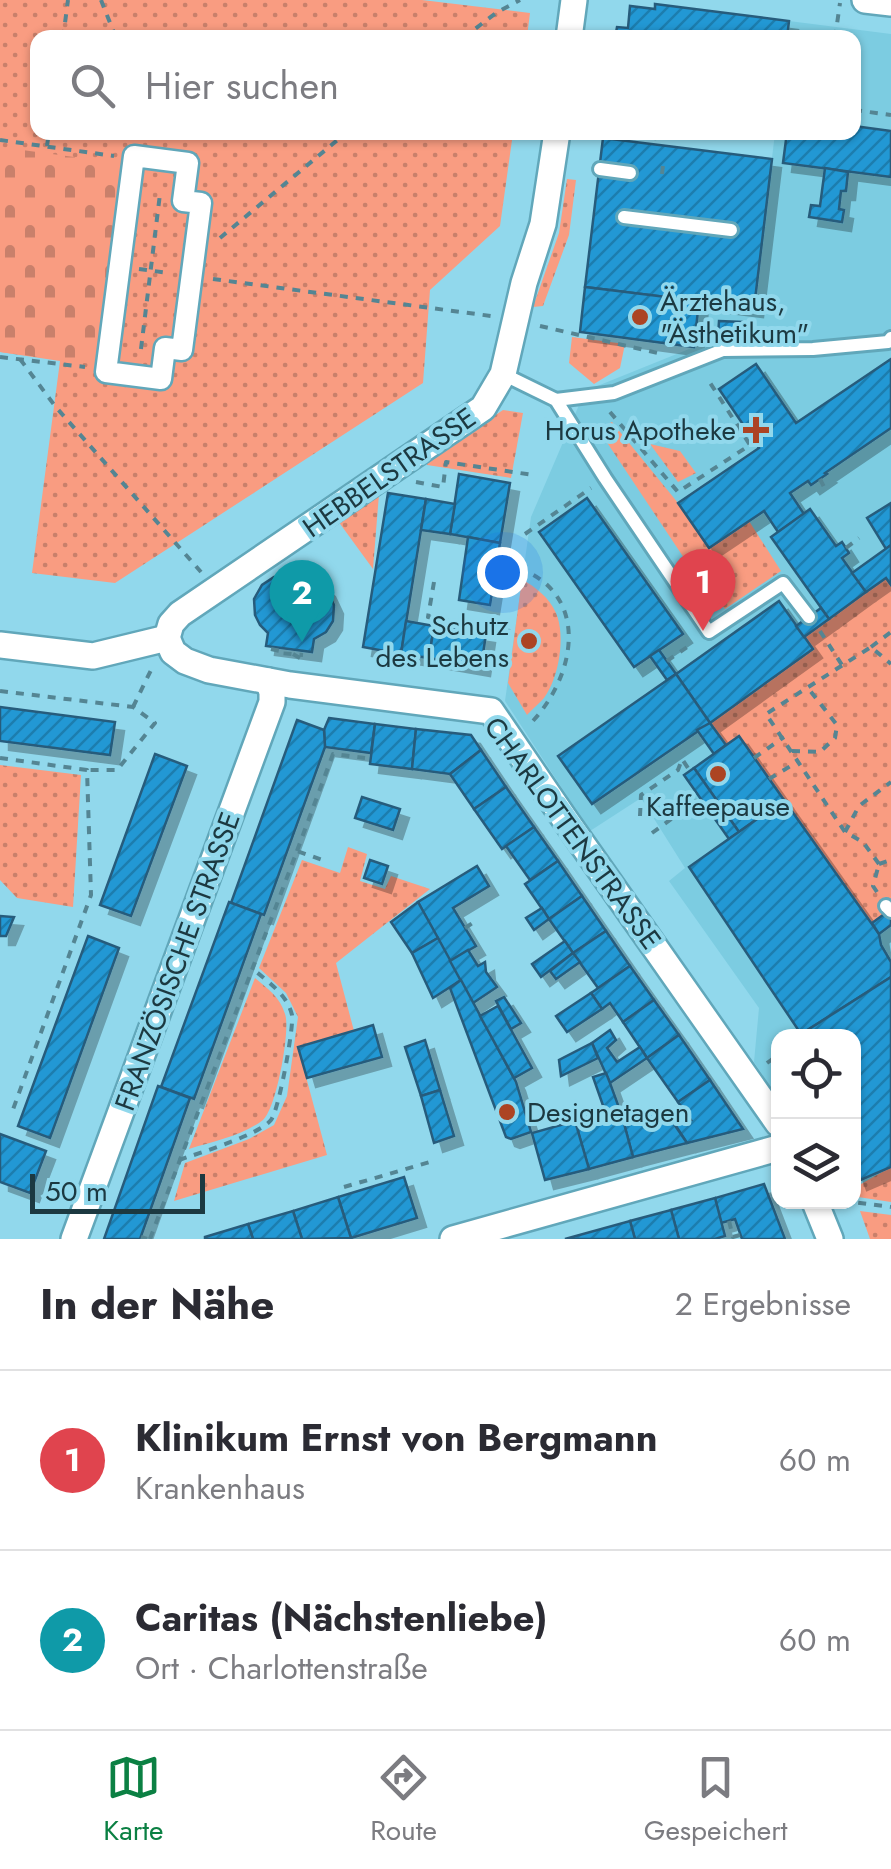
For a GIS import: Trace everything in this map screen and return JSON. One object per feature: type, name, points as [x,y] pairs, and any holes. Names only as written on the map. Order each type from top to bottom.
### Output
[{"type":"street","points":[[570,30],[574,0]]},
{"type":"street","points":[[865,0],[891,4]]},
{"type":"street","name":"HEBBELSTRASSE","points":[[167,638],[170,624],[180,614],[483,408],[504,374],[524,283],[543,224],[556,140]]},
{"type":"street","points":[[134,159],[188,163],[183,201],[201,203],[182,350],[165,348],[161,379],[107,370],[134,159]]},
{"type":"street","points":[[0,645],[94,656],[167,638]]},
{"type":"street","name":"CHARLOTTENSTRASSE","points":[[167,638],[174,652],[185,661],[210,670],[268,682],[492,710],[776,1119]]},
{"type":"street","name":"FRANZÖSISCHE STRASSE","points":[[74,1239],[272,702],[268,682]]},
{"type":"street","points":[[453,1239],[771,1150]]},
{"type":"street","points":[[818,1209],[830,1239]]},
{"type":"lane","points":[[600,170],[630,173]]},
{"type":"lane","points":[[624,217],[731,230]]},
{"type":"lane","points":[[556,400],[614,393],[724,350],[813,349],[888,342],[891,338]]},
{"type":"lane","points":[[504,374],[556,400],[709,632],[784,584],[813,622]]},
{"type":"path","points":[[64,30],[68,0]]},
{"type":"path","points":[[102,0],[113,30]]},
{"type":"path","points":[[474,30],[520,0]]},
{"type":"path","points":[[836,30],[840,0]]},
{"type":"path","points":[[861,111],[891,115]]},
{"type":"path","points":[[0,140],[134,159]]},
{"type":"path","points":[[47,146],[48,140]]},
{"type":"path","points":[[150,270],[192,269],[338,140]]},
{"type":"path","points":[[662,174],[663,165]]},
{"type":"path","points":[[140,357],[162,182]]},
{"type":"path","points":[[120,266],[192,269],[515,320],[696,362],[750,445],[678,492],[598,396]]},
{"type":"path","points":[[0,356],[107,370]]},
{"type":"path","points":[[20,359],[55,406],[192,559],[215,591]]},
{"type":"path","points":[[380,477],[443,487],[446,462],[533,474]]},
{"type":"path","points":[[525,534],[605,478]]},
{"type":"path","points":[[820,479],[824,488]]},
{"type":"path","points":[[846,548],[859,538]]},
{"type":"path","points":[[513,742],[544,711],[565,670],[570,632],[559,599],[537,575],[519,568]]},
{"type":"path","points":[[434,582],[428,617],[510,631]]},
{"type":"path","points":[[813,622],[842,666]]},
{"type":"path","points":[[667,661],[709,632]]},
{"type":"path","points":[[879,864],[863,842],[846,832],[766,714],[891,632]]},
{"type":"path","points":[[133,707],[167,638]]},
{"type":"path","points":[[871,648],[891,664]]},
{"type":"path","points":[[270,651],[291,656]]},
{"type":"path","points":[[792,751],[820,752],[834,738],[837,725],[808,688]]},
{"type":"path","points":[[0,691],[133,707],[155,723],[118,770],[88,770],[0,758]]},
{"type":"path","points":[[754,758],[784,737]]},
{"type":"path","points":[[146,1238],[180,1160],[333,754],[365,758]]},
{"type":"path","points":[[640,816],[641,795],[678,770],[682,759],[690,771]]},
{"type":"path","points":[[769,779],[799,761]]},
{"type":"path","points":[[11,1115],[91,894],[88,770]]},
{"type":"path","points":[[846,832],[859,806],[891,782]]},
{"type":"path","points":[[652,832],[700,798]]},
{"type":"path","points":[[297,851],[328,862]]},
{"type":"path","points":[[879,864],[891,860]]},
{"type":"path","points":[[879,864],[873,886],[888,908]]},
{"type":"path","points":[[465,928],[478,920]]},
{"type":"path","points":[[180,1160],[245,1136],[270,1122],[282,1095],[292,1018],[282,994],[253,968]]},
{"type":"path","points":[[181,1125],[191,1129]]},
{"type":"path","points":[[344,1187],[430,1162]]},
{"type":"path","points":[[384,1176],[386,1182]]},
{"type":"path","points":[[161,1180],[171,1183]]},
{"type":"path","points":[[861,1203],[891,1207]]},
{"type":"path","points":[[728,1220],[733,1237],[740,1235]]},
{"type":"shaded area","points":[[789,21],[860,30],[788,30]]},
{"type":"shaded area","points":[[861,30],[891,34],[891,1167],[861,1185],[861,1029],[771,1029],[771,1088],[754,1062],[759,1008],[669,881],[685,868],[641,798],[590,831],[505,701],[531,517],[585,391],[694,347],[699,301],[754,308],[774,140],[861,140]]},
{"type":"green space","points":[[0,0],[422,0],[530,13],[528,30],[30,30],[30,140],[512,140],[500,226],[430,290],[423,383],[115,583],[32,573],[60,361],[0,352]]},
{"type":"green space","points":[[0,147],[133,165],[107,366],[0,352]]},
{"type":"green space","points":[[567,179],[576,180],[569,235],[543,306],[533,307],[559,233]]},
{"type":"green space","points":[[572,337],[625,344],[620,368],[594,384],[569,363]]},
{"type":"green space","points":[[503,410],[523,413],[511,478],[427,465],[428,460]]},
{"type":"green space","points":[[612,422],[678,503],[708,547],[749,521],[781,571],[725,609],[696,576],[598,429]]},
{"type":"green space","points":[[650,444],[680,451],[696,473],[678,482]]},
{"type":"green space","points":[[379,494],[373,569],[338,521]]},
{"type":"green space","points":[[886,578],[891,585],[891,909],[872,923],[740,737],[726,745],[710,723],[804,637]]},
{"type":"green space","points":[[522,579],[550,602],[560,633],[554,680],[544,698],[527,715],[508,683]]},
{"type":"green space","points":[[0,765],[81,775],[73,907],[17,898],[0,880]]},
{"type":"green space","points":[[348,847],[367,854],[360,881],[385,889],[391,876],[430,889],[336,963],[354,1031],[298,1047],[327,1155],[174,1201],[185,1163],[249,1139],[274,1125],[287,1096],[298,1017],[286,993],[259,968],[302,860],[340,873]]},
{"type":"green space","points":[[255,978],[277,998],[286,1022],[273,1101],[255,1126],[189,1149]]},
{"type":"green space","points":[[891,1167],[891,1202],[861,1197],[861,1184]]},
{"type":"green space","points":[[860,1211],[891,1215],[891,1239],[870,1239]]},
{"type":"building","points":[[655,4],[789,21],[788,30],[616,30],[628,28],[630,6],[655,9]]},
{"type":"building","points":[[861,127],[891,131],[891,177],[783,163],[786,140],[861,140]]},
{"type":"building","points":[[603,140],[772,159],[754,308],[585,287]]},
{"type":"building","points":[[825,168],[848,172],[846,191],[841,191],[842,222],[809,217],[811,205],[820,206]]},
{"type":"building","name":"Ärztehaus, \"Ästhetikum\"","points":[[585,287],[699,301],[694,347],[580,332]]},
{"type":"building","points":[[719,321],[742,322],[741,338],[718,337]]},
{"type":"building","points":[[891,359],[891,428],[811,485],[808,481],[790,493],[804,514],[778,532],[764,511],[709,548],[678,503],[759,448],[719,389],[756,364],[796,423]]},
{"type":"building","points":[[459,474],[510,483],[500,543],[450,534]]},
{"type":"building","points":[[388,493],[426,499],[401,654],[363,647]]},
{"type":"building","points":[[587,498],[683,634],[634,667],[539,532]]},
{"type":"building","points":[[426,499],[455,504],[450,534],[421,530]]},
{"type":"building","points":[[891,503],[891,545],[886,549],[867,518]]},
{"type":"building","points":[[810,509],[836,546],[842,542],[849,553],[842,558],[866,592],[829,619],[771,537]]},
{"type":"building","points":[[468,537],[500,543],[490,605],[459,600]]},
{"type":"building","points":[[891,545],[891,585],[886,578],[866,592],[852,573]]},
{"type":"building","points":[[297,566],[302,566],[306,576],[326,588],[334,605],[333,621],[326,632],[314,639],[312,652],[266,646],[268,633],[255,615],[254,599],[262,585],[274,577],[296,574]]},
{"type":"building","points":[[779,601],[813,649],[710,723],[676,674]]},
{"type":"building","points":[[821,608],[829,619],[804,637],[796,626]]},
{"type":"building","points":[[406,621],[434,626],[429,658],[401,654]]},
{"type":"building","points":[[434,626],[486,634],[481,667],[429,658]]},
{"type":"building","points":[[659,650],[676,674],[667,680],[650,656]]},
{"type":"building","points":[[676,674],[710,723],[592,804],[558,756]]},
{"type":"building","points":[[0,707],[115,722],[110,755],[0,741]]},
{"type":"building","points":[[329,718],[375,724],[371,753],[325,747],[324,730]]},
{"type":"building","points":[[297,720],[324,730],[325,747],[264,915],[231,903]]},
{"type":"building","points":[[710,723],[726,745],[714,754],[697,730]]},
{"type":"building","points":[[375,724],[416,729],[412,769],[370,764]]},
{"type":"building","points":[[416,729],[471,735],[481,750],[450,774],[412,769]]},
{"type":"building","points":[[739,736],[784,800],[739,832],[694,768]]},
{"type":"building","points":[[481,750],[506,787],[474,809],[450,774]]},
{"type":"building","points":[[155,754],[187,766],[131,916],[100,905]]},
{"type":"building","points":[[694,768],[739,832],[729,839],[684,775]]},
{"type":"building","points":[[506,787],[534,827],[502,849],[474,809]]},
{"type":"building","points":[[362,797],[400,809],[393,830],[355,818]]},
{"type":"building","points":[[784,800],[879,934],[891,962],[891,977],[809,1029],[798,1029],[689,867]]},
{"type":"building","points":[[534,827],[558,861],[530,880],[506,846]]},
{"type":"building","points":[[370,860],[388,866],[382,884],[364,878]]},
{"type":"building","points":[[558,861],[582,896],[549,919],[525,884]]},
{"type":"building","points":[[477,866],[489,886],[453,908],[476,946],[450,961],[418,902]]},
{"type":"building","points":[[582,896],[606,931],[573,953],[549,919]]},
{"type":"building","points":[[229,902],[261,914],[194,1099],[161,1087]]},
{"type":"building","points":[[418,902],[438,938],[412,953],[391,922]]},
{"type":"building","points":[[542,908],[549,919],[534,930],[526,918]]},
{"type":"building","points":[[891,909],[891,925],[879,934],[872,923]]},
{"type":"building","points":[[0,916],[14,917],[6,936],[0,936]]},
{"type":"building","points":[[606,931],[630,966],[598,988],[573,953]]},
{"type":"building","points":[[88,936],[119,948],[50,1138],[18,1126]]},
{"type":"building","points":[[438,938],[461,980],[433,998],[412,953]]},
{"type":"building","points":[[565,941],[573,953],[541,977],[532,964]]},
{"type":"building","points":[[468,950],[478,966],[485,962],[486,972],[497,987],[473,1003],[450,961]]},
{"type":"building","points":[[573,953],[580,962],[556,979],[550,971]]},
{"type":"building","points":[[630,966],[654,1000],[623,1022],[610,1003],[602,1009],[591,993]]},
{"type":"building","points":[[891,977],[891,1167],[861,1180],[861,1029],[809,1029]]},
{"type":"building","points":[[461,980],[516,1082],[531,1132],[506,1137],[450,988]]},
{"type":"building","points":[[591,993],[602,1009],[567,1032],[556,1016]]},
{"type":"building","points":[[504,997],[521,1023],[511,1029],[496,1001]]},
{"type":"building","points":[[654,1000],[679,1035],[647,1058],[623,1022]]},
{"type":"building","points":[[498,1006],[532,1068],[514,1078],[480,1016]]},
{"type":"building","points":[[373,1025],[382,1057],[307,1078],[298,1047]]},
{"type":"building","points":[[610,1030],[616,1040],[607,1048],[617,1062],[640,1047],[647,1058],[610,1083],[592,1043]]},
{"type":"building","points":[[679,1035],[710,1080],[678,1102],[647,1058]]},
{"type":"building","points":[[425,1040],[440,1090],[421,1096],[405,1047]]},
{"type":"building","points":[[592,1043],[598,1058],[561,1076],[559,1060]]},
{"type":"building","points":[[606,1073],[622,1116],[615,1118],[606,1114],[593,1077]]},
{"type":"building","points":[[710,1080],[743,1129],[687,1143],[674,1123],[691,1120],[678,1102]]},
{"type":"building","points":[[158,1086],[190,1098],[140,1239],[104,1239]]},
{"type":"building","points":[[440,1090],[454,1136],[434,1143],[421,1096]]},
{"type":"building","points":[[663,1108],[687,1143],[633,1157],[623,1120]]},
{"type":"building","points":[[622,1116],[633,1157],[589,1169],[575,1121],[586,1117],[589,1125]]},
{"type":"building","points":[[575,1121],[589,1169],[545,1180],[532,1133]]},
{"type":"building","points":[[0,1134],[46,1151],[30,1193],[0,1182]]},
{"type":"building","points":[[404,1177],[417,1218],[351,1238],[338,1197]]},
{"type":"building","points":[[764,1184],[785,1239],[742,1239],[735,1219],[721,1223],[715,1198]]},
{"type":"building","points":[[338,1197],[351,1238],[302,1239],[293,1211]]},
{"type":"building","points":[[715,1198],[725,1236],[679,1239],[671,1210]]},
{"type":"building","points":[[671,1210],[679,1239],[635,1239],[630,1221]]},
{"type":"building","points":[[293,1211],[302,1239],[253,1239],[248,1224]]},
{"type":"building","points":[[630,1221],[635,1239],[565,1239]]},
{"type":"building","points":[[248,1224],[253,1239],[205,1239],[205,1237]]},
{"type":"place","name":"Ärztehaus, \"Ästhetikum\"","points":[[640,317]]},
{"type":"place","name":"Horus Apotheke","points":[[756,430]]},
{"type":"place","name":"Klinikum Ernst von Bergmann","points":[[703,631]]},
{"type":"place","name":"Schutz des Lebens","points":[[529,641]]},
{"type":"place","name":"Caritas (Nächstenliebe)","points":[[302,642]]},
{"type":"place","name":"Kaffeepause","points":[[718,774]]},
{"type":"place","name":"Designetagen","points":[[507,1112]]}]
